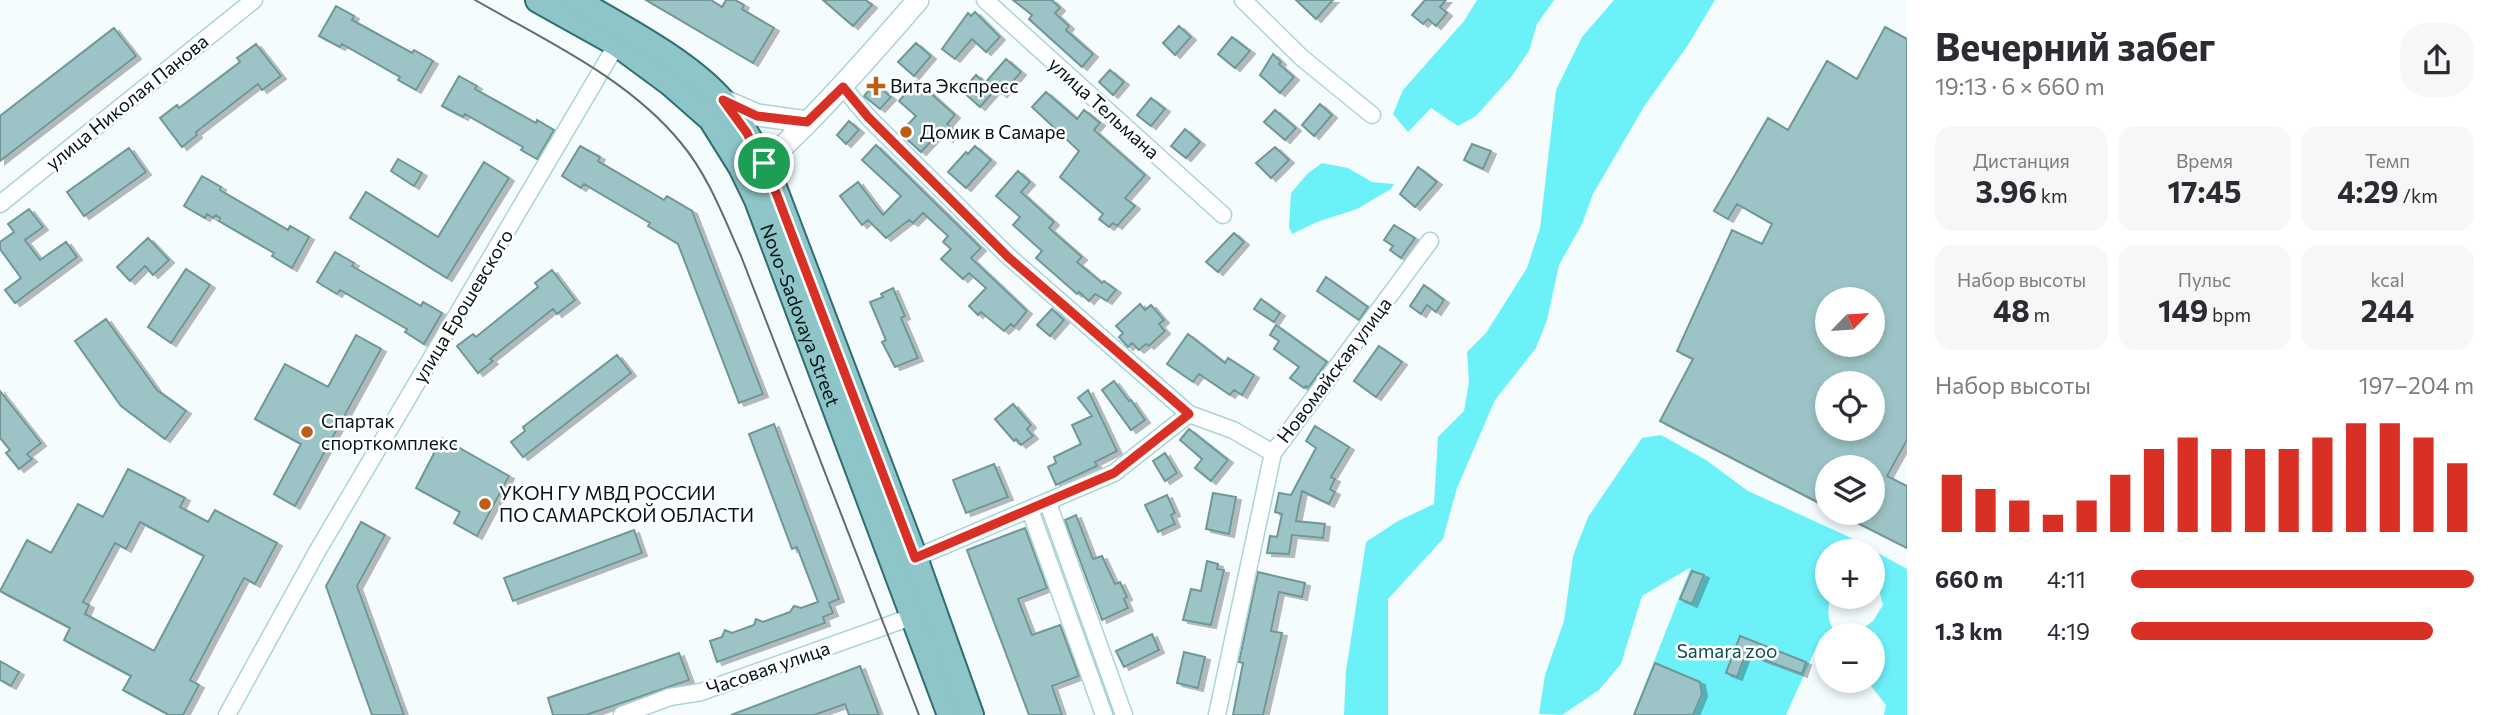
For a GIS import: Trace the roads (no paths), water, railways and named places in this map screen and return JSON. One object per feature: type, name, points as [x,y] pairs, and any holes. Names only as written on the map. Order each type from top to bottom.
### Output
[{"type":"main road","name":"Novo-Sadovaya Street","points":[[538,0],[617,44],[670,83],[711,119],[754,169],[915,558],[971,715]]},
{"type":"main road","name":"Novo-Sadovaya Street","points":[[575,0],[684,66],[723,100],[747,133],[757,200],[950,715]]},
{"type":"street","name":"улица Николая Панова","points":[[0,204],[254,0]]},
{"type":"street","points":[[754,169],[789,142],[843,87],[918,0]]},
{"type":"street","name":"улица Тельмана","points":[[985,0],[1223,215]]},
{"type":"street","points":[[1243,0],[1302,58],[1372,116]]},
{"type":"street","name":"улица Ерошевского","points":[[227,715],[318,550],[617,44]]},
{"type":"street","points":[[843,87],[868,117],[1008,257],[1189,414],[1233,430],[1273,453]]},
{"type":"street","points":[[723,100],[757,116],[807,122]]},
{"type":"street","name":"Новомайская улица","points":[[1217,715],[1273,453],[1430,241]]},
{"type":"street","points":[[915,558],[1114,473],[1189,414]]},
{"type":"street","points":[[1048,503],[1124,715]]},
{"type":"street","points":[[1030,510],[1104,715]]},
{"type":"street","name":"Часовая улица","points":[[622,715],[670,697],[714,687],[914,616]]},
{"type":"tram line","points":[[475,0],[585,62],[611,80],[660,120],[691,155],[715,197],[741,256],[919,715]]},
{"type":"place","name":"Вита Экспресс","points":[[876,86]]},
{"type":"place","name":"Домик в Самаре","points":[[906,132]]},
{"type":"place","name":"Спартак спорткомплекс","points":[[307,432]]},
{"type":"place","name":"УКОН ГУ МВД РОССИИ ПО САМАРСКОЙ ОБЛАСТИ","points":[[485,504]]},
{"type":"park label","name":"Samara zoo","points":[[1727,651]]}]
